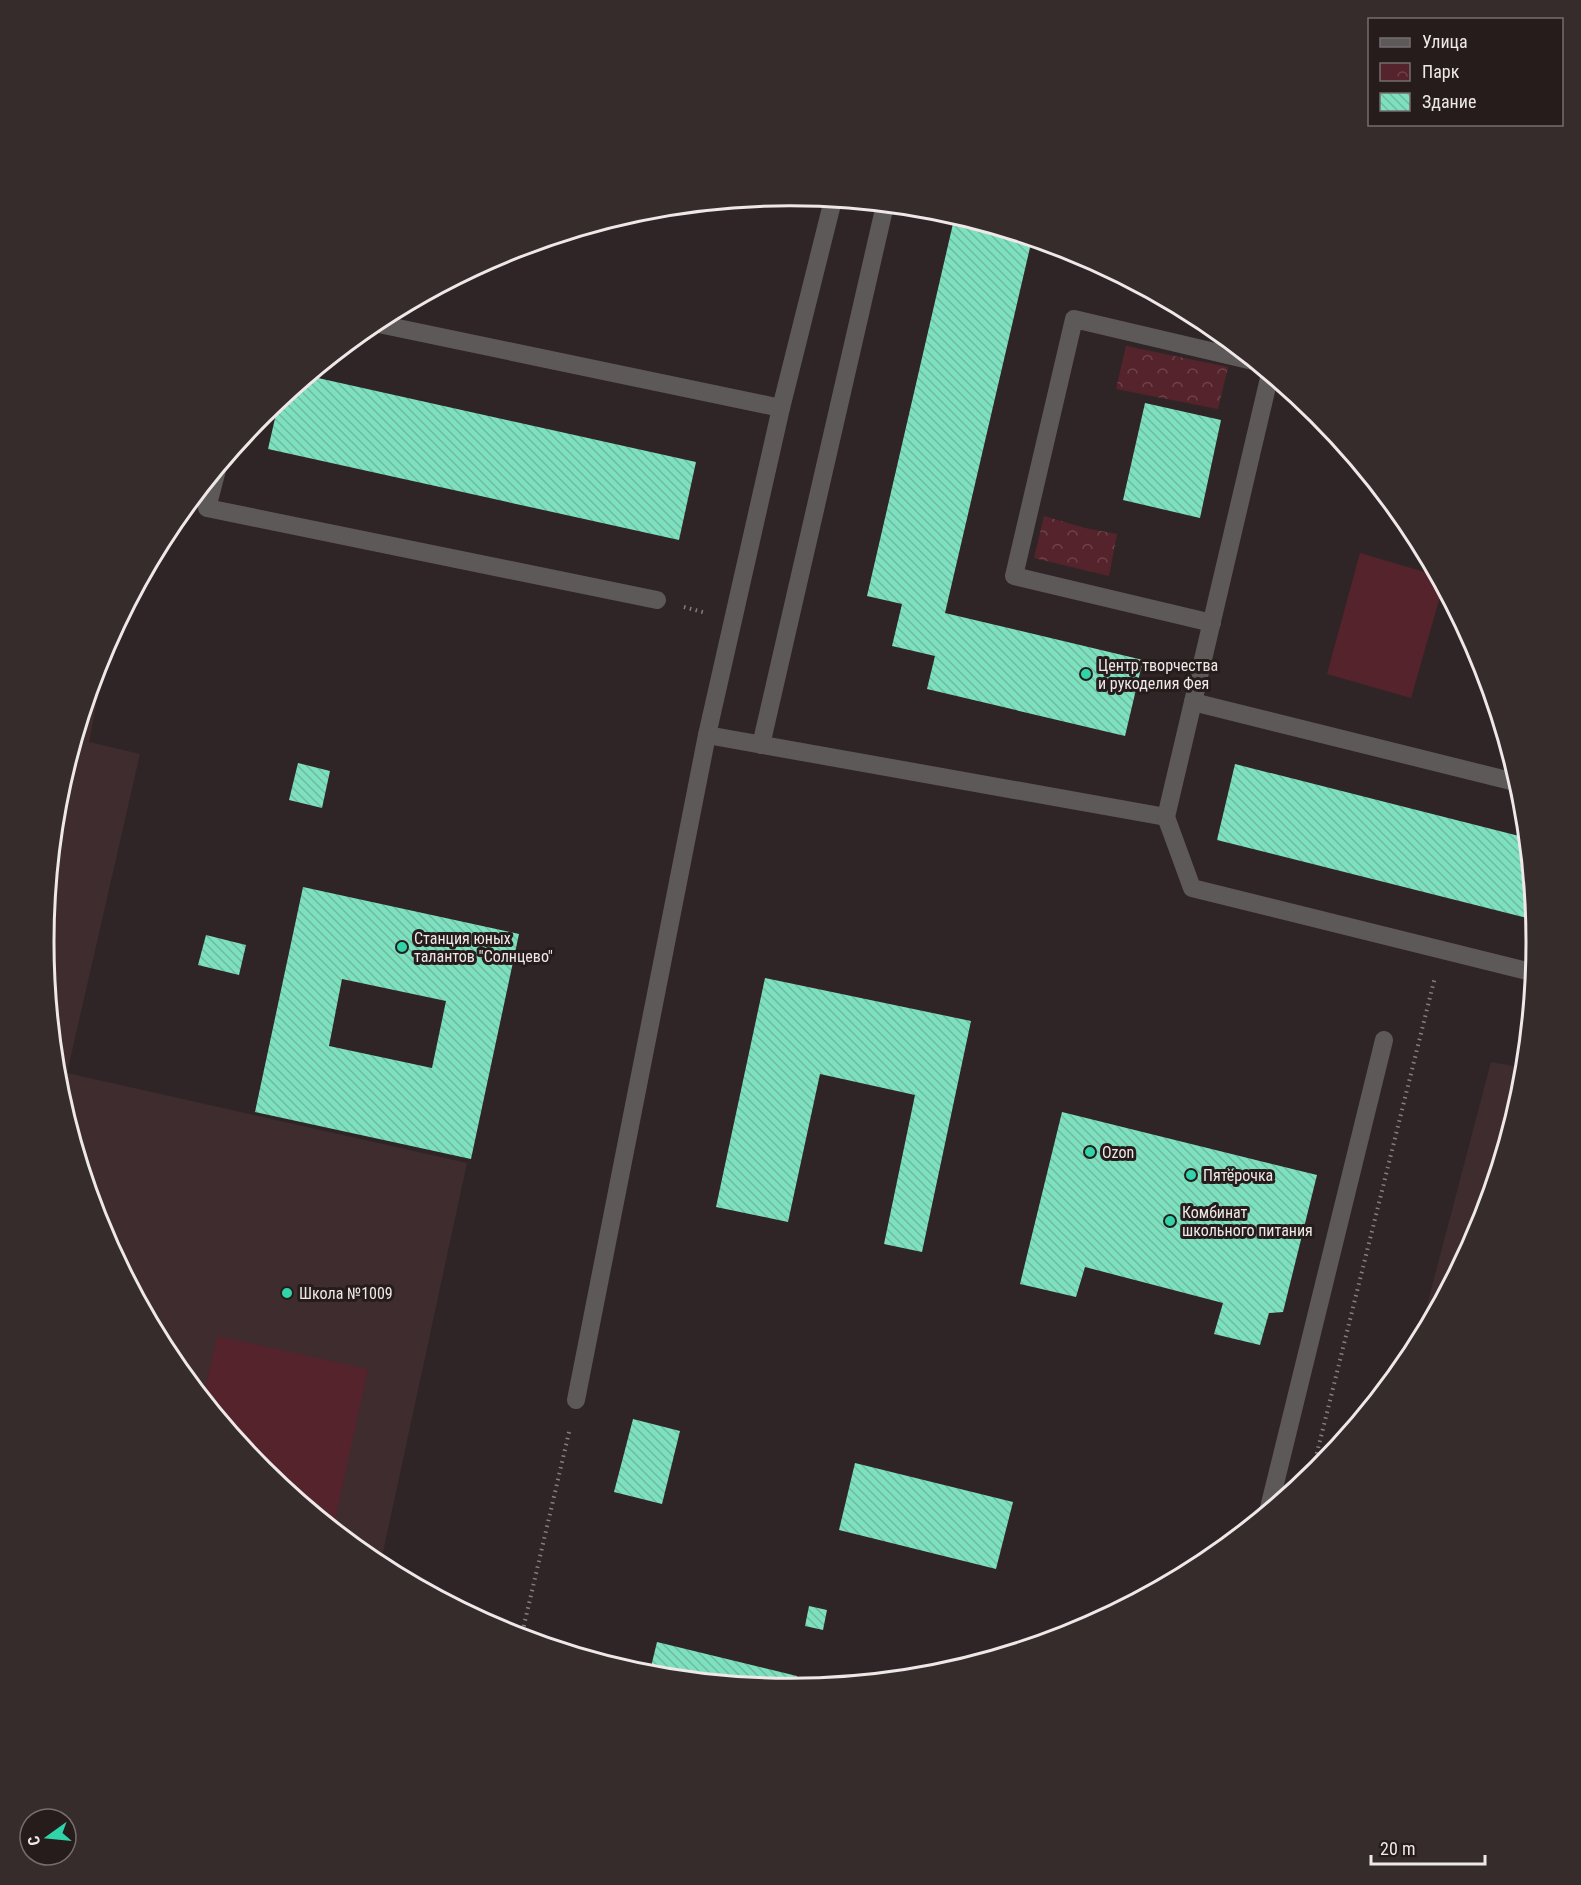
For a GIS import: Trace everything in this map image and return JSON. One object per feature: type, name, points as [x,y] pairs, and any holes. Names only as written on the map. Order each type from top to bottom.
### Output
[{"type":"lane","points":[[576,1400],[707,735],[781,408],[831,208]]},
{"type":"lane","points":[[761,745],[883,212]]},
{"type":"lane","points":[[1212,623],[1014,576],[1074,319],[1238,358]]},
{"type":"lane","points":[[389,325],[781,408]]},
{"type":"lane","points":[[1268,382],[1166,817],[1192,888],[1526,970]]},
{"type":"lane","points":[[213,486],[207,508],[657,600]]},
{"type":"lane","points":[[1193,702],[1509,780]]},
{"type":"lane","points":[[707,735],[1166,817]]},
{"type":"lane","points":[[1271,1500],[1384,1040]]},
{"type":"path","points":[[657,600],[733,620]]},
{"type":"path","points":[[1316,1458],[1442,950]]},
{"type":"path","points":[[523,1628],[576,1400]]},
{"type":"shaded area","name":"Школа №1009","points":[[99,690],[89,742],[140,754],[67,1073],[467,1163],[382,1556],[342,1527],[305,1496],[237,1428],[206,1391],[178,1352],[130,1268],[93,1179],[79,1133],[60,1039],[54,943],[60,846],[68,799],[79,752]]},
{"type":"shaded area","points":[[1491,1062],[1516,1066],[1502,1133],[1488,1179],[1451,1268],[1424,1318]]},
{"type":"green space","points":[[1126,346],[1228,367],[1218,409],[1116,389]]},
{"type":"green space","points":[[1044,516],[1085,528],[1117,534],[1109,576],[1034,558]]},
{"type":"green space","points":[[1360,553],[1427,573],[1440,596],[1411,698],[1327,674]]},
{"type":"green space","points":[[217,1336],[368,1369],[335,1521],[270,1463],[205,1390]]},
{"type":"building","points":[[953,224],[1030,246],[945,613],[1143,660],[1125,736],[927,689],[935,656],[892,646],[902,604],[867,596]]},
{"type":"building","points":[[318,378],[696,462],[679,540],[268,449],[275,417]]},
{"type":"building","points":[[1145,403],[1221,420],[1200,518],[1123,500]]},
{"type":"building","points":[[298,763],[330,771],[322,808],[289,800]]},
{"type":"building","points":[[1235,764],[1519,836],[1526,918],[1217,840]]},
{"type":"building","points":[[303,887],[519,934],[471,1159],[255,1112]],"holes":[[[342,979],[446,1001],[432,1068],[329,1046]]]},
{"type":"building","points":[[206,935],[246,945],[239,975],[198,965]]},
{"type":"building","points":[[765,978],[971,1021],[922,1252],[884,1244],[915,1095],[820,1074],[788,1222],[716,1207]]},
{"type":"building","name":"Комбинат школьного питания","points":[[1062,1112],[1317,1175],[1283,1312],[1269,1313],[1260,1345],[1214,1334],[1223,1303],[1085,1267],[1076,1297],[1020,1284]]},
{"type":"building","points":[[633,1419],[680,1431],[662,1504],[614,1492]]},
{"type":"building","points":[[855,1463],[1013,1502],[996,1569],[839,1530]]},
{"type":"building","points":[[809,1606],[827,1610],[823,1630],[805,1626]]},
{"type":"building","points":[[657,1642],[797,1676],[796,1679],[790,1679],[742,1677],[694,1673],[651,1666]]},
{"type":"place","name":"Центр творчества и рукоделия Фея","points":[[1086,674]]},
{"type":"place","name":"Станция юных талантов \"Солнцево\"","points":[[402,947]]},
{"type":"place","name":"Ozon","points":[[1090,1152]]},
{"type":"place","name":"Пятёрочка","points":[[1191,1175]]},
{"type":"place","name":"Комбинат школьного питания","points":[[1170,1221]]},
{"type":"place","name":"Школа №1009","points":[[287,1293]]}]
